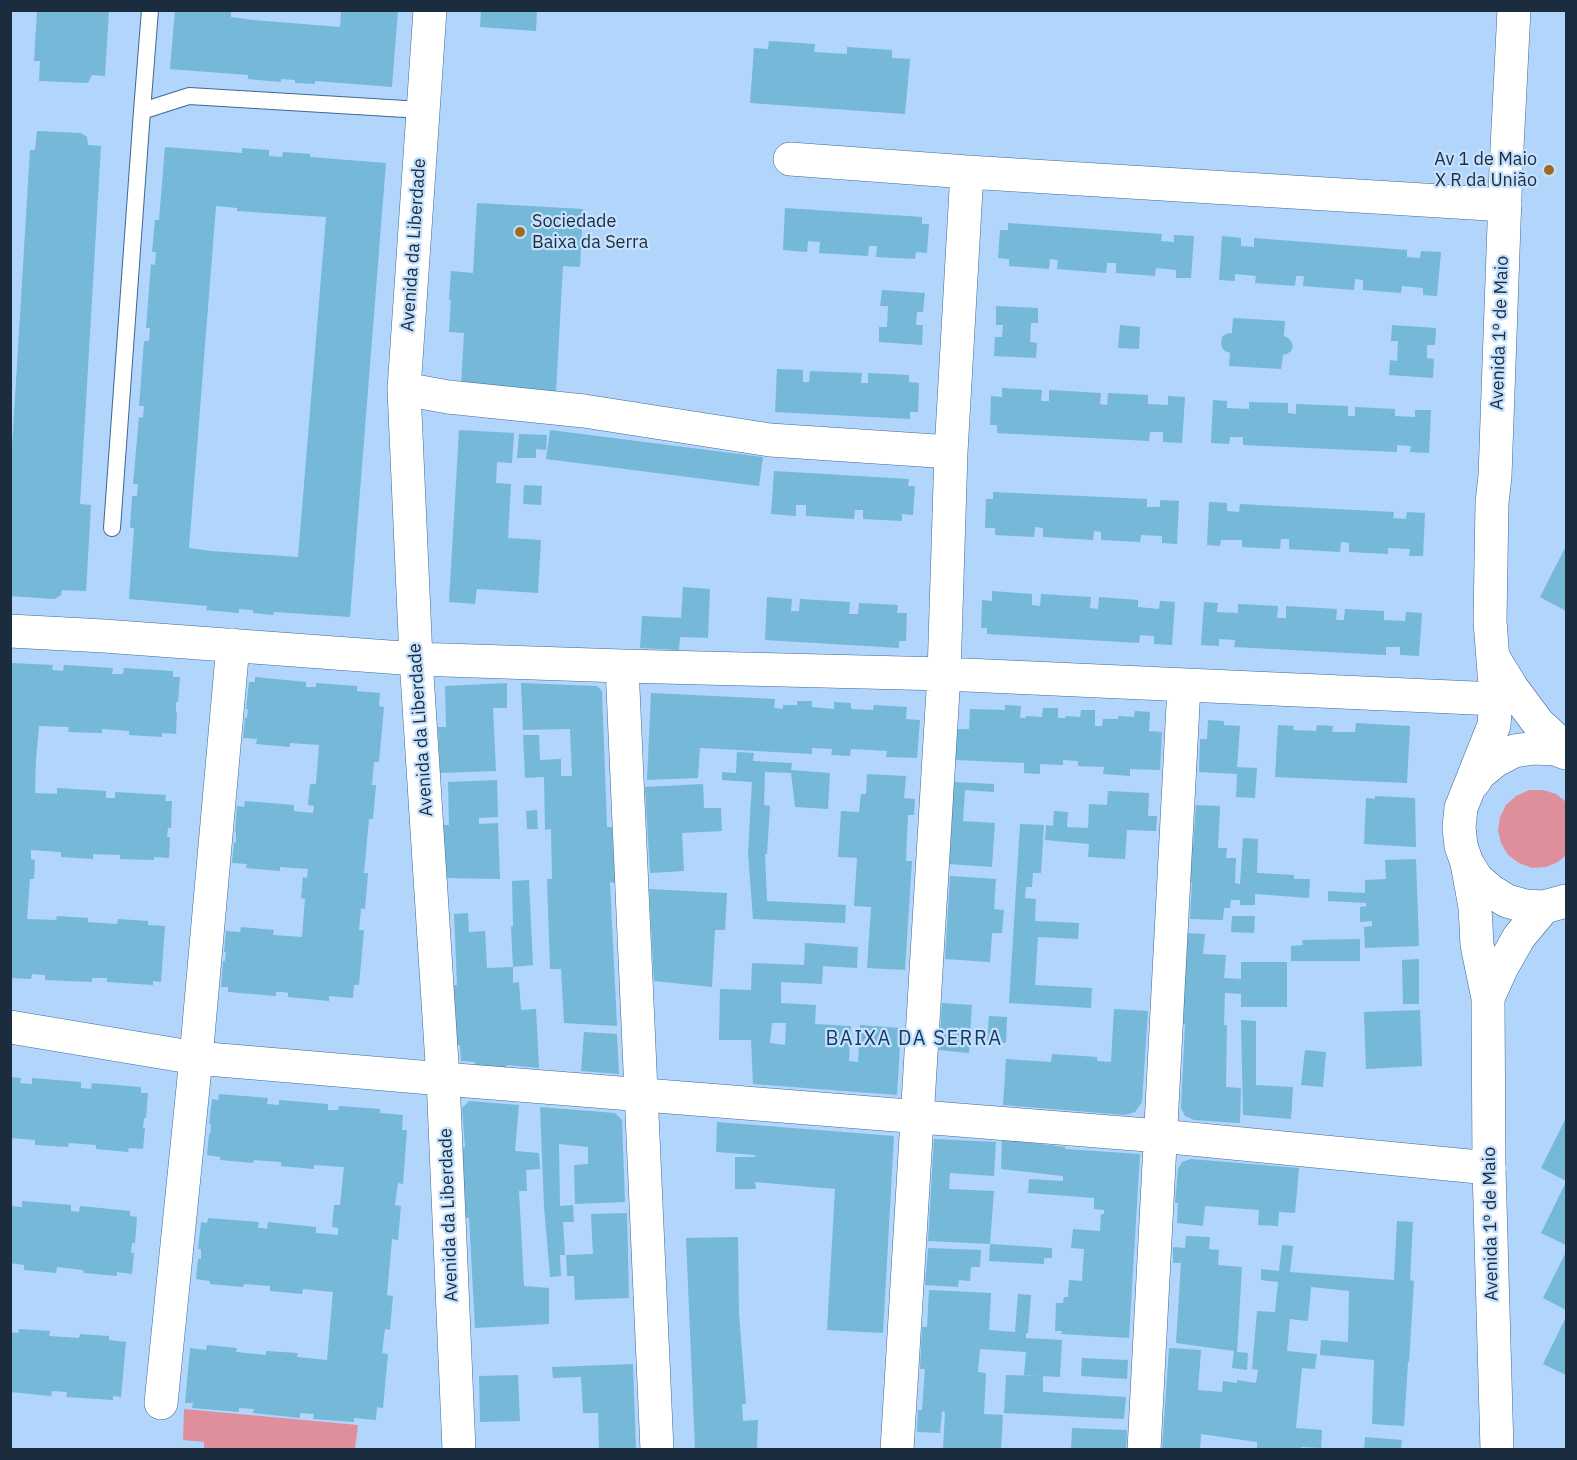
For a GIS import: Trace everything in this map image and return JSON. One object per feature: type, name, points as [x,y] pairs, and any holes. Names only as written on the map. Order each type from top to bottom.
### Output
[{"type":"street","name":"Avenida da Liberdade","points":[[430,10],[404,389],[416,659],[443,1079],[459,1449]]},
{"type":"street","name":"Avenida 1º de Maio","points":[[1497,1449],[1489,1168],[1488,998],[1477,945],[1475,907],[1459,827],[1461,808],[1494,725],[1496,699],[1490,621],[1492,503],[1514,10]]},
{"type":"street","points":[[790,159],[1505,205]]},
{"type":"street","points":[[897,1449],[944,674],[951,452],[967,172]]},
{"type":"street","points":[[404,389],[448,397],[584,411],[770,440],[951,452]]},
{"type":"street","points":[[10,631],[416,659],[944,674],[1496,699]]},
{"type":"street","points":[[161,1403],[196,1058],[232,645]]},
{"type":"street","name":"Avenida 1º de Maio","points":[[1492,656],[1538,723],[1566,751]]},
{"type":"street","points":[[622,666],[657,1449]]},
{"type":"street","points":[[1144,1449],[1184,686]]},
{"type":"street","name":"Avenida 1º de Maio","points":[[1468,791],[1479,774],[1495,760],[1514,752],[1534,748],[1566,751]]},
{"type":"street","name":"Avenida 1º de Maio","points":[[1467,863],[1477,879],[1491,891],[1507,900],[1525,906],[1560,904]]},
{"type":"street","name":"Avenida 1º de Maio","points":[[1488,998],[1519,937],[1560,904]]},
{"type":"street","points":[[10,1027],[196,1058],[1160,1136],[1489,1168]]},
{"type":"lane","points":[[112,528],[150,10]]},
{"type":"lane","points":[[142,111],[189,96],[422,110]]},
{"type":"shaded area","points":[[1529,790],[1543,790],[1556,794],[1566,802],[1566,855],[1558,862],[1546,867],[1532,868],[1508,855],[1501,843],[1498,830],[1500,817],[1506,805],[1516,796]]},
{"type":"shaded area","points":[[184,1409],[358,1425],[355,1449],[204,1449],[204,1442],[183,1440]]},
{"type":"building","points":[[37,10],[109,10],[105,76],[92,75],[88,83],[39,81],[40,61],[34,61]]},
{"type":"building","points":[[175,10],[231,10],[231,17],[340,27],[341,10],[398,10],[392,87],[315,81],[315,84],[295,83],[295,80],[281,79],[281,82],[248,79],[248,75],[170,69]]},
{"type":"building","points":[[481,10],[537,10],[536,31],[480,27]]},
{"type":"building","points":[[769,41],[815,44],[814,52],[847,54],[847,47],[892,50],[892,58],[910,59],[905,114],[750,103],[754,48],[768,49]]},
{"type":"building","points":[[37,131],[81,133],[87,137],[88,145],[101,146],[80,504],[91,505],[86,591],[62,590],[61,595],[55,599],[10,596],[10,480],[30,150],[35,150]]},
{"type":"building","points":[[165,147],[242,153],[242,148],[269,150],[269,156],[282,157],[283,152],[310,154],[310,157],[386,163],[350,617],[274,612],[273,615],[239,609],[239,613],[206,610],[207,606],[129,599],[134,528],[130,528],[132,496],[137,496],[138,484],[133,484],[139,417],[143,418],[144,406],[139,406],[144,341],[149,341],[150,328],[146,328],[151,264],[155,265],[156,252],[152,252],[155,220],[159,220]],"holes":[[[216,206],[237,208],[237,211],[326,217],[298,557],[189,548]]]},
{"type":"building","points":[[477,203],[583,209],[580,267],[563,266],[556,392],[461,386],[464,333],[449,332],[451,271],[473,273]]},
{"type":"building","points":[[785,208],[922,217],[922,224],[929,224],[927,253],[916,252],[915,259],[876,257],[877,246],[869,246],[868,256],[819,253],[820,242],[808,241],[807,252],[783,250]]},
{"type":"building","points":[[1008,223],[1162,234],[1161,241],[1174,242],[1174,235],[1194,236],[1191,278],[1176,278],[1176,270],[1156,268],[1155,276],[1116,273],[1116,263],[1107,263],[1106,273],[1057,269],[1058,260],[1050,259],[1049,269],[1009,266],[1009,259],[998,258],[1000,230],[1008,230]]},
{"type":"building","points":[[1222,236],[1241,238],[1241,246],[1254,247],[1254,238],[1407,250],[1407,257],[1420,258],[1421,251],[1441,252],[1437,296],[1423,295],[1423,288],[1402,286],[1401,293],[1363,290],[1363,280],[1355,279],[1354,290],[1303,286],[1304,276],[1296,276],[1295,286],[1255,283],[1256,276],[1235,274],[1235,281],[1219,280]]},
{"type":"building","points":[[882,290],[925,293],[923,312],[917,312],[916,325],[923,325],[922,345],[879,342],[879,327],[887,327],[888,306],[880,306]]},
{"type":"building","points":[[996,306],[1038,308],[1038,323],[1031,323],[1030,342],[1037,343],[1036,358],[994,356],[995,337],[1002,337],[1003,325],[996,325]]},
{"type":"building","points":[[1233,318],[1285,321],[1284,336],[1291,341],[1293,346],[1291,351],[1283,355],[1281,369],[1229,366],[1230,353],[1222,348],[1221,343],[1222,337],[1232,333]]},
{"type":"building","points":[[1120,325],[1140,327],[1139,349],[1118,348]]},
{"type":"building","points":[[1392,325],[1436,328],[1435,345],[1427,345],[1427,358],[1434,359],[1433,378],[1389,375],[1390,360],[1397,361],[1398,341],[1391,341]]},
{"type":"building","points":[[777,369],[803,370],[803,382],[809,382],[810,371],[862,373],[861,383],[868,383],[868,373],[909,375],[909,382],[919,383],[918,412],[910,412],[910,419],[775,412]]},
{"type":"building","points":[[1002,388],[1042,390],[1041,401],[1049,401],[1049,390],[1101,393],[1100,404],[1107,405],[1108,393],[1148,395],[1148,404],[1168,405],[1168,396],[1185,397],[1182,443],[1163,442],[1163,432],[1150,432],[1149,441],[997,433],[997,425],[990,425],[991,396],[1002,397]]},
{"type":"building","points":[[1213,400],[1227,401],[1227,408],[1249,409],[1249,402],[1288,403],[1288,413],[1296,414],[1296,404],[1348,406],[1348,416],[1355,416],[1355,407],[1395,409],[1395,416],[1415,417],[1415,410],[1431,410],[1429,453],[1410,452],[1411,446],[1397,445],[1397,452],[1243,445],[1243,437],[1230,437],[1229,444],[1211,443]]},
{"type":"building","points":[[459,430],[514,433],[512,463],[497,462],[496,483],[511,484],[508,538],[541,540],[538,593],[477,589],[475,604],[449,602]]},
{"type":"building","points":[[550,430],[763,457],[759,486],[546,459]]},
{"type":"building","points":[[519,434],[547,435],[546,450],[536,449],[536,458],[517,458]]},
{"type":"building","points":[[774,471],[909,479],[908,486],[915,486],[913,515],[902,514],[902,521],[863,519],[863,510],[855,510],[854,519],[806,516],[806,505],[796,505],[796,516],[771,514]]},
{"type":"building","points":[[524,485],[542,486],[541,505],[523,504]]},
{"type":"building","points":[[993,492],[1147,499],[1147,507],[1160,507],[1160,500],[1179,501],[1177,544],[1162,543],[1162,536],[1141,535],[1140,542],[1101,540],[1101,532],[1094,531],[1093,540],[1043,537],[1043,528],[1035,527],[1034,537],[995,535],[995,528],[985,528],[986,499],[993,499]]},
{"type":"building","points":[[1209,502],[1227,503],[1227,511],[1239,512],[1240,504],[1394,512],[1393,518],[1406,519],[1407,512],[1425,513],[1423,556],[1409,556],[1410,549],[1388,548],[1388,554],[1349,552],[1349,543],[1341,542],[1340,552],[1289,549],[1289,539],[1281,539],[1280,549],[1242,547],[1242,540],[1221,540],[1220,546],[1207,545]]},
{"type":"building","points":[[1566,546],[1566,611],[1540,597]]},
{"type":"building","points":[[683,587],[710,589],[708,638],[680,637],[679,650],[640,648],[642,616],[681,618]]},
{"type":"building","points":[[992,591],[1032,594],[1032,605],[1040,606],[1041,594],[1091,597],[1090,608],[1098,609],[1099,597],[1138,600],[1138,607],[1159,609],[1160,601],[1175,602],[1172,645],[1154,644],[1154,636],[1140,635],[1139,643],[987,634],[987,628],[981,628],[982,600],[992,601]]},
{"type":"building","points":[[767,597],[792,599],[791,611],[799,611],[800,599],[850,602],[849,614],[858,614],[859,603],[898,605],[897,613],[907,613],[906,641],[899,641],[899,648],[765,640]]},
{"type":"building","points":[[1204,602],[1218,603],[1217,612],[1238,613],[1238,604],[1278,606],[1277,618],[1286,618],[1286,606],[1337,609],[1336,620],[1344,620],[1345,609],[1384,611],[1384,620],[1405,621],[1406,612],[1422,613],[1419,656],[1400,655],[1400,647],[1386,647],[1386,655],[1234,647],[1235,640],[1219,639],[1219,646],[1201,645]]},
{"type":"building","points":[[11,663],[53,665],[52,670],[63,671],[64,665],[113,668],[112,674],[123,674],[124,668],[173,671],[173,677],[180,677],[178,702],[176,702],[176,734],[162,733],[162,737],[129,735],[129,731],[102,729],[102,733],[68,732],[69,727],[39,726],[36,759],[35,793],[57,794],[57,788],[106,791],[106,798],[115,798],[115,792],[166,795],[165,801],[172,801],[171,828],[168,828],[167,837],[170,837],[169,858],[120,859],[120,855],[93,854],[93,859],[61,857],[61,852],[31,850],[31,859],[35,860],[34,879],[30,879],[27,919],[56,920],[57,916],[88,918],[88,922],[117,924],[118,919],[148,921],[148,925],[165,926],[161,982],[153,981],[153,985],[107,982],[107,978],[92,978],[92,982],[45,980],[45,975],[32,974],[31,979],[10,978]]},
{"type":"building","points":[[255,677],[306,682],[306,687],[316,687],[316,683],[357,686],[357,691],[380,693],[379,706],[384,707],[379,762],[374,762],[372,785],[376,785],[373,819],[369,819],[364,873],[368,873],[365,909],[361,908],[359,930],[364,930],[359,985],[354,985],[353,998],[329,996],[329,1001],[288,997],[288,993],[283,992],[276,992],[276,996],[228,992],[228,987],[221,987],[226,952],[224,952],[226,931],[240,932],[241,927],[274,930],[273,935],[302,937],[305,899],[301,898],[303,877],[307,878],[308,869],[280,867],[280,871],[246,868],[247,864],[232,863],[234,842],[236,843],[237,806],[244,807],[245,801],[294,805],[294,811],[313,813],[314,806],[308,805],[310,784],[316,784],[319,745],[290,743],[290,747],[256,744],[257,739],[243,738],[248,709],[246,709],[249,682],[255,682]]},
{"type":"building","points":[[507,683],[507,708],[493,708],[496,771],[440,773],[438,727],[446,727],[445,686]]},
{"type":"building","points":[[521,683],[597,686],[602,691],[607,827],[612,827],[615,883],[610,882],[617,1026],[564,1023],[561,969],[550,969],[547,879],[552,879],[551,829],[545,830],[544,777],[525,778],[523,735],[539,735],[540,760],[561,759],[561,776],[572,776],[570,729],[523,730]]},
{"type":"building","points":[[651,693],[775,699],[774,708],[783,709],[783,705],[797,705],[797,701],[812,701],[812,707],[834,709],[834,702],[851,703],[851,709],[873,710],[874,705],[907,707],[906,719],[920,720],[917,758],[886,757],[887,751],[851,749],[850,756],[831,755],[832,749],[812,748],[812,754],[700,748],[698,778],[647,780]]},
{"type":"building","points":[[1005,705],[1021,706],[1020,718],[1042,717],[1043,708],[1058,708],[1058,718],[1080,717],[1081,710],[1095,710],[1095,726],[1102,726],[1103,719],[1118,719],[1118,716],[1134,717],[1135,711],[1150,712],[1149,731],[1162,732],[1160,770],[1130,769],[1130,776],[1103,774],[1104,767],[1078,766],[1078,761],[1063,760],[1063,765],[1040,764],[1040,774],[1024,773],[1024,763],[955,760],[957,729],[969,729],[970,709],[1005,710]]},
{"type":"building","points":[[1208,720],[1224,721],[1224,725],[1240,726],[1237,767],[1257,768],[1255,798],[1236,797],[1237,774],[1199,772],[1200,739],[1207,739]]},
{"type":"building","points":[[1356,723],[1410,726],[1407,783],[1275,777],[1278,725],[1294,726],[1293,730],[1316,731],[1317,725],[1333,726],[1332,732],[1355,732]]},
{"type":"building","points":[[737,752],[754,753],[753,761],[792,763],[791,770],[830,773],[828,809],[795,807],[791,773],[765,772],[764,805],[770,806],[767,854],[765,854],[767,901],[846,905],[845,923],[753,919],[748,853],[752,782],[722,780],[722,772],[736,773]]},
{"type":"building","points":[[867,774],[906,776],[904,798],[915,799],[914,815],[908,815],[906,861],[912,861],[905,970],[867,968],[871,907],[854,906],[857,858],[838,857],[841,811],[859,812],[861,794],[866,794]]},
{"type":"building","points":[[497,780],[498,817],[479,818],[479,824],[498,823],[500,879],[445,878],[443,825],[449,825],[448,782]]},
{"type":"building","points":[[954,782],[994,784],[994,792],[965,790],[963,821],[995,823],[992,867],[949,864]]},
{"type":"building","points":[[703,784],[704,808],[721,808],[722,831],[682,833],[684,871],[650,873],[645,787]]},
{"type":"building","points":[[1108,791],[1149,793],[1148,816],[1157,816],[1156,831],[1127,830],[1125,859],[1088,857],[1089,844],[1045,840],[1046,825],[1053,826],[1054,811],[1068,812],[1067,827],[1088,828],[1089,804],[1107,805]]},
{"type":"building","points":[[1375,796],[1415,798],[1416,847],[1364,844],[1366,798],[1375,799]]},
{"type":"building","points":[[1196,805],[1220,806],[1218,848],[1227,848],[1226,858],[1236,858],[1235,883],[1240,884],[1243,838],[1258,839],[1257,873],[1294,875],[1294,879],[1310,879],[1309,898],[1255,894],[1255,905],[1240,905],[1240,900],[1231,900],[1230,908],[1224,908],[1223,920],[1190,919],[1191,846],[1193,847]]},
{"type":"building","points":[[537,810],[538,829],[527,829],[526,811]]},
{"type":"building","points":[[1020,824],[1044,825],[1041,873],[1033,873],[1032,887],[1026,887],[1025,898],[1036,899],[1035,921],[1079,923],[1078,939],[1038,937],[1035,985],[1092,988],[1091,1008],[1009,1003]]},
{"type":"building","points":[[1416,859],[1419,946],[1365,948],[1364,927],[1372,926],[1372,921],[1360,922],[1360,907],[1366,906],[1366,903],[1328,901],[1328,891],[1365,893],[1365,880],[1386,879],[1385,860]]},
{"type":"building","points":[[950,876],[996,879],[994,909],[1004,910],[1002,933],[992,933],[990,962],[945,959]]},
{"type":"building","points":[[529,880],[533,965],[513,967],[512,881]]},
{"type":"building","points":[[649,889],[727,893],[725,930],[715,930],[712,987],[654,981]]},
{"type":"building","points":[[468,913],[469,932],[485,931],[487,968],[513,967],[513,983],[519,982],[521,1010],[536,1009],[539,1068],[507,1065],[507,1072],[475,1069],[475,1062],[461,1061],[460,1045],[453,1045],[450,985],[457,985],[454,914]]},
{"type":"building","points":[[1232,916],[1255,916],[1254,933],[1231,932]]},
{"type":"building","points":[[1186,933],[1205,934],[1203,954],[1226,955],[1224,978],[1241,979],[1241,962],[1287,962],[1287,1007],[1241,1007],[1241,994],[1225,993],[1226,1087],[1241,1088],[1240,1123],[1194,1120],[1185,1116],[1181,1108],[1185,1024],[1181,1023]]},
{"type":"building","points":[[1360,939],[1360,961],[1291,961],[1291,946],[1303,945],[1302,940]]},
{"type":"building","points":[[805,943],[858,947],[857,968],[823,966],[822,984],[781,982],[781,1003],[816,1005],[815,1024],[851,1026],[849,1061],[858,1062],[860,1025],[901,1028],[897,1095],[753,1084],[751,1040],[719,1040],[720,989],[751,990],[752,963],[804,965]],"holes":[[[772,1023],[786,1023],[785,1045],[770,1043]]]},
{"type":"building","points":[[1419,959],[1419,1004],[1403,1004],[1402,960]]},
{"type":"building","points":[[942,1003],[972,1005],[969,1053],[939,1050]]},
{"type":"building","points":[[1114,1009],[1148,1011],[1142,1102],[1135,1112],[1125,1115],[1003,1105],[1006,1059],[1051,1062],[1052,1054],[1097,1057],[1097,1061],[1111,1062]]},
{"type":"building","points":[[1420,1010],[1422,1066],[1366,1069],[1364,1012]]},
{"type":"building","points":[[989,1016],[1007,1017],[1006,1043],[987,1042]]},
{"type":"building","points":[[1241,1020],[1256,1021],[1256,1085],[1293,1087],[1291,1119],[1243,1115]]},
{"type":"building","points":[[584,1032],[617,1034],[619,1074],[581,1071]]},
{"type":"building","points":[[1305,1050],[1326,1052],[1323,1087],[1301,1085]]},
{"type":"building","points":[[10,1077],[21,1078],[20,1083],[32,1084],[32,1078],[81,1082],[81,1088],[91,1089],[92,1083],[141,1087],[141,1093],[148,1093],[143,1128],[145,1128],[143,1149],[129,1148],[128,1152],[96,1149],[96,1145],[69,1143],[68,1147],[35,1145],[35,1140],[10,1138]]},
{"type":"building","points":[[219,1094],[268,1098],[267,1104],[279,1105],[279,1100],[328,1104],[328,1110],[338,1110],[339,1106],[380,1109],[380,1113],[403,1115],[402,1130],[407,1130],[403,1184],[398,1183],[395,1205],[401,1206],[398,1240],[392,1239],[387,1295],[393,1296],[390,1330],[385,1329],[382,1353],[388,1354],[383,1408],[377,1407],[376,1420],[354,1418],[354,1422],[313,1419],[314,1414],[300,1413],[300,1418],[253,1413],[254,1409],[239,1408],[239,1412],[192,1408],[193,1403],[185,1403],[190,1348],[206,1350],[207,1345],[237,1348],[236,1352],[266,1355],[266,1351],[298,1353],[297,1357],[327,1360],[333,1292],[303,1289],[302,1294],[270,1291],[270,1286],[244,1284],[243,1287],[210,1284],[210,1281],[196,1279],[198,1259],[201,1259],[201,1249],[198,1249],[201,1222],[207,1223],[208,1218],[259,1222],[258,1228],[267,1229],[268,1222],[316,1227],[316,1233],[338,1235],[338,1228],[332,1227],[334,1205],[340,1205],[344,1167],[314,1165],[314,1169],[281,1166],[281,1162],[254,1160],[253,1163],[220,1160],[220,1157],[207,1155],[212,1099],[218,1100]]},
{"type":"building","points":[[469,1101],[519,1105],[515,1151],[539,1153],[540,1169],[526,1170],[527,1191],[519,1191],[524,1286],[549,1288],[549,1324],[475,1328],[469,1218],[463,1218],[458,1147],[465,1147],[462,1108]]},
{"type":"building","points":[[540,1107],[615,1113],[622,1120],[625,1202],[575,1204],[574,1165],[588,1164],[588,1147],[559,1144],[560,1206],[573,1205],[574,1222],[563,1222],[565,1255],[560,1255],[561,1276],[550,1277],[544,1206]]},
{"type":"building","points":[[1566,1118],[1566,1181],[1541,1168]]},
{"type":"building","points":[[717,1122],[894,1136],[883,1333],[827,1330],[835,1189],[755,1182],[756,1189],[735,1189],[735,1157],[756,1157],[755,1155],[716,1152]]},
{"type":"building","points":[[934,1139],[996,1142],[994,1176],[950,1173],[949,1189],[994,1191],[990,1244],[928,1241]]},
{"type":"building","points":[[1002,1139],[1065,1147],[1065,1149],[1140,1154],[1129,1338],[1061,1334],[1062,1331],[1055,1331],[1056,1303],[1063,1303],[1064,1297],[1068,1297],[1069,1280],[1082,1281],[1084,1249],[1071,1248],[1073,1229],[1100,1231],[1101,1214],[1104,1214],[1104,1210],[1094,1209],[1094,1198],[1028,1193],[1029,1179],[1063,1181],[1063,1176],[1001,1169]]},
{"type":"building","points":[[1191,1159],[1299,1168],[1295,1213],[1279,1212],[1278,1226],[1258,1225],[1259,1210],[1205,1206],[1203,1226],[1177,1223],[1178,1203],[1175,1203],[1178,1169],[1182,1162]]},
{"type":"building","points":[[1566,1182],[1566,1245],[1541,1233]]},
{"type":"building","points":[[22,1201],[71,1205],[71,1211],[79,1212],[80,1206],[130,1211],[130,1216],[137,1217],[135,1243],[132,1243],[131,1253],[134,1253],[132,1274],[117,1272],[117,1276],[84,1273],[83,1270],[57,1267],[56,1273],[24,1270],[24,1265],[10,1263],[10,1206],[22,1207]]},
{"type":"building","points":[[627,1213],[629,1298],[575,1300],[574,1276],[567,1276],[566,1255],[593,1254],[591,1214]]},
{"type":"building","points":[[1397,1221],[1413,1222],[1410,1280],[1414,1281],[1404,1426],[1372,1424],[1374,1360],[1320,1355],[1321,1340],[1348,1342],[1349,1291],[1311,1287],[1308,1321],[1290,1319],[1287,1351],[1317,1354],[1315,1369],[1302,1368],[1296,1428],[1322,1430],[1321,1448],[1257,1449],[1257,1442],[1201,1434],[1200,1449],[1162,1449],[1169,1348],[1201,1350],[1198,1390],[1222,1392],[1223,1381],[1237,1383],[1237,1380],[1256,1383],[1258,1370],[1252,1369],[1257,1311],[1275,1312],[1278,1282],[1261,1280],[1261,1269],[1279,1271],[1282,1245],[1293,1246],[1290,1272],[1394,1280]]},
{"type":"building","points":[[1186,1236],[1210,1237],[1209,1249],[1219,1250],[1218,1265],[1242,1267],[1237,1352],[1248,1353],[1247,1370],[1232,1368],[1234,1351],[1176,1343],[1181,1263],[1173,1263],[1173,1247],[1185,1248]]},
{"type":"building","points":[[738,1237],[739,1313],[746,1404],[742,1404],[743,1421],[758,1420],[757,1449],[695,1449],[686,1238]]},
{"type":"building","points":[[990,1244],[1052,1248],[1052,1258],[1044,1258],[1044,1264],[989,1261]]},
{"type":"building","points":[[928,1248],[981,1250],[980,1267],[971,1267],[970,1281],[959,1280],[958,1287],[925,1285]]},
{"type":"building","points":[[1566,1252],[1566,1310],[1543,1298]]},
{"type":"building","points":[[929,1290],[991,1293],[989,1330],[1015,1332],[1018,1294],[1031,1295],[1026,1338],[1062,1340],[1060,1377],[1024,1375],[1026,1352],[980,1349],[978,1372],[986,1373],[984,1414],[1003,1415],[1001,1449],[943,1449],[945,1412],[942,1411],[940,1433],[917,1432],[918,1410],[922,1410],[925,1369],[920,1369],[922,1327],[927,1327]]},
{"type":"building","points":[[1566,1317],[1566,1375],[1543,1364]]},
{"type":"building","points":[[19,1329],[50,1331],[49,1336],[79,1338],[80,1334],[109,1336],[109,1340],[126,1342],[121,1397],[113,1396],[113,1400],[66,1397],[67,1392],[52,1391],[51,1396],[10,1392],[10,1332],[18,1333]]},
{"type":"building","points":[[1082,1358],[1128,1360],[1127,1379],[1081,1376]]},
{"type":"building","points":[[633,1364],[636,1449],[599,1449],[598,1413],[583,1413],[581,1377],[553,1378],[552,1367]]},
{"type":"building","points":[[518,1375],[520,1421],[480,1422],[479,1376]]},
{"type":"building","points":[[1006,1375],[1043,1376],[1043,1392],[1126,1397],[1124,1419],[1004,1413]]},
{"type":"building","points":[[1072,1428],[1127,1430],[1126,1449],[1071,1449]]},
{"type":"building","points":[[1365,1437],[1402,1440],[1401,1449],[1364,1449]]},
{"type":"place","name":"Av 1 de Maio X R da União","points":[[1549,170]]},
{"type":"place","name":"Sociedade Baixa da Serra","points":[[520,232]]},
{"type":"district","name":"BAIXA DA SERRA","points":[[914,1039]]}]
